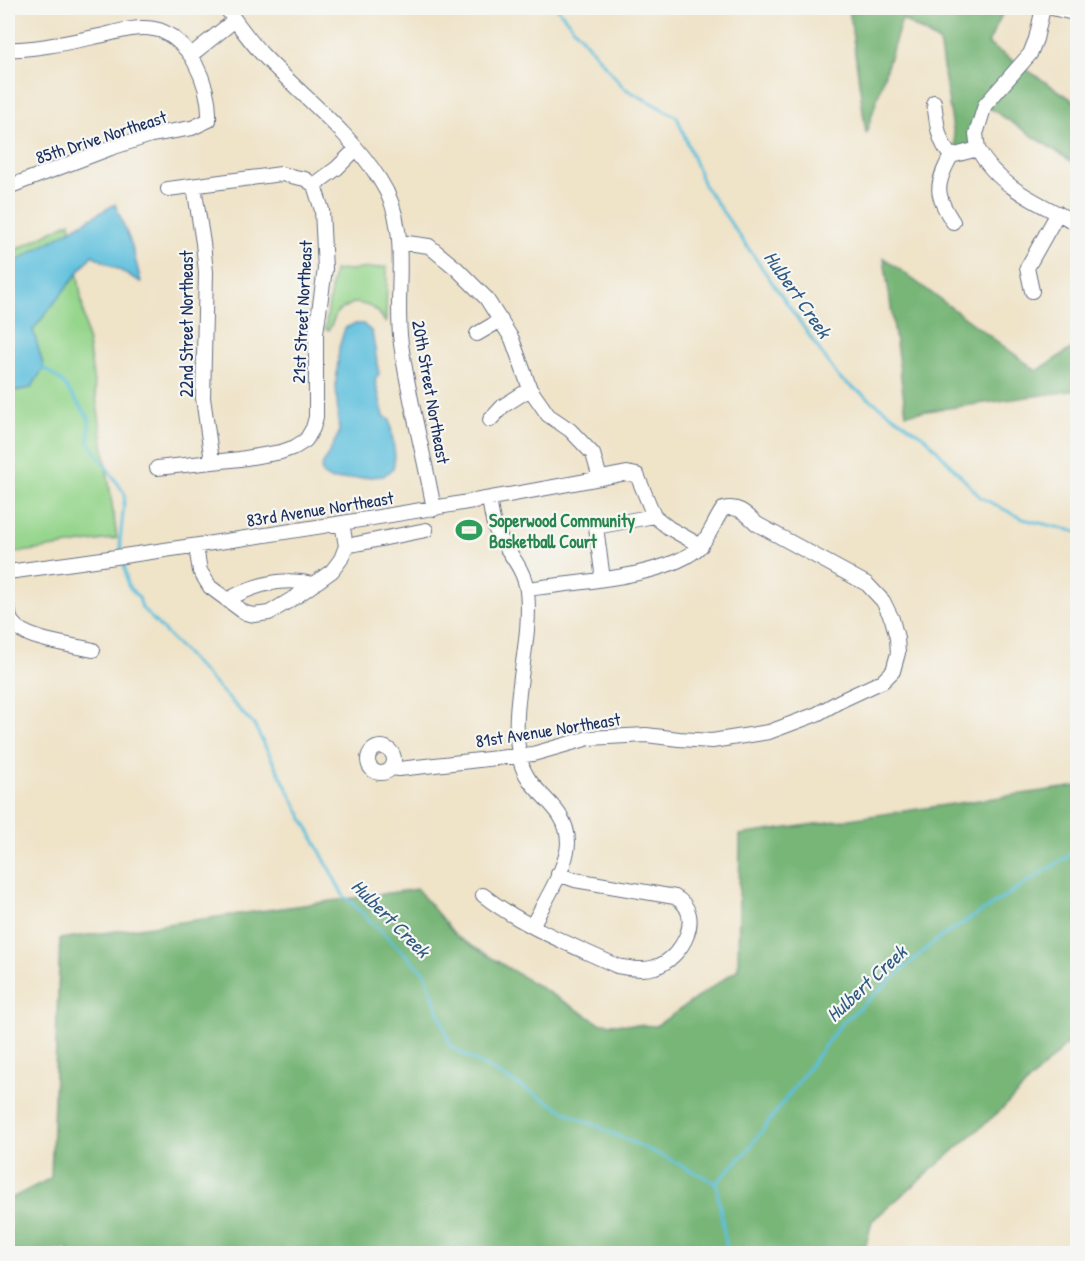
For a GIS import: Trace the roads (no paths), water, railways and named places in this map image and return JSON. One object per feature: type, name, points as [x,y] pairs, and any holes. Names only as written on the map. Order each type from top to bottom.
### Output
[{"type":"street","name":"20th Street Northeast","points":[[226,8],[260,53],[319,109],[356,149],[382,182],[391,204],[400,243],[401,343],[434,509]]},
{"type":"street","points":[[1043,8],[1030,54],[985,105],[976,134],[978,149],[985,164],[999,178],[1077,224]]},
{"type":"street","points":[[1052,8],[1077,14]]},
{"type":"street","points":[[191,55],[235,20]]},
{"type":"street","name":"85th Drive Northeast","points":[[8,49],[60,43],[130,29],[156,29],[174,38],[191,55],[204,81],[210,104],[209,120],[192,128],[151,135],[8,187]]},
{"type":"street","points":[[934,102],[939,136],[943,147],[951,156]]},
{"type":"street","points":[[168,189],[281,174],[304,178],[314,185],[337,168],[356,149]]},
{"type":"street","points":[[953,222],[942,206],[939,189],[941,174],[951,156],[978,149]]},
{"type":"street","name":"21st Street Northeast","points":[[212,461],[268,455],[295,447],[306,440],[316,417],[316,333],[325,269],[322,210],[314,185]]},
{"type":"street","name":"22nd Street Northeast","points":[[194,186],[206,272],[203,398],[212,461]]},
{"type":"street","points":[[1032,291],[1027,268],[1058,213]]},
{"type":"street","points":[[400,243],[429,246],[458,269],[486,298],[512,339],[530,389],[548,415],[570,430],[593,454],[600,478]]},
{"type":"street","points":[[477,334],[501,320]]},
{"type":"street","points":[[490,420],[504,406],[530,389]]},
{"type":"street","points":[[158,468],[212,461]]},
{"type":"street","name":"83rd Avenue Northeast","points":[[8,572],[196,547],[434,509],[627,473],[638,475],[654,516]]},
{"type":"street","points":[[489,499],[495,529],[516,561],[527,589],[527,623],[518,706],[519,756],[524,773],[533,787],[558,810],[567,829],[567,854],[532,926]]},
{"type":"street","name":"81st Avenue Northeast","points":[[391,768],[399,770],[519,756],[599,737],[646,735],[679,740],[712,741],[769,732],[817,714],[883,681],[893,671],[898,653],[892,619],[883,601],[867,584],[757,524],[743,511],[731,507],[723,509],[701,546]]},
{"type":"street","points":[[527,589],[646,573],[678,561],[701,546],[669,528],[654,516],[596,527],[602,572],[600,579]]},
{"type":"street","points":[[196,547],[200,571],[210,587],[244,613],[254,615],[269,613],[332,571],[341,559],[346,546],[342,523]]},
{"type":"street","points":[[346,546],[426,530]]},
{"type":"street","points":[[227,600],[246,590],[271,583],[295,580],[314,584]]},
{"type":"street","points":[[8,608],[11,622],[20,630],[34,636],[93,650]]},
{"type":"street","points":[[483,895],[499,908],[532,926],[617,966],[643,969],[657,967],[669,959],[686,938],[691,923],[689,911],[683,902],[675,897],[575,880],[558,874]]},
{"type":"water","points":[[115,204],[132,246],[141,282],[92,255],[33,330],[44,368],[31,388],[8,392],[8,266]]},
{"type":"water","points":[[354,324],[363,324],[372,332],[379,374],[375,380],[384,416],[390,420],[395,456],[393,469],[383,476],[332,480],[323,475],[321,468],[339,433],[336,384],[339,348],[345,328]]},
{"type":"waterway","name":"Hulbert Creek","points":[[557,8],[624,88],[677,117],[704,185],[839,378],[927,439],[980,497],[1023,519],[1078,532]]},
{"type":"waterway","points":[[44,368],[62,382],[89,418],[89,442],[125,494],[120,541],[122,553]]},
{"type":"waterway","name":"Hulbert Creek","points":[[123,559],[128,586],[139,598],[142,608],[254,725],[343,895],[425,973],[451,1047],[570,1114],[716,1183]]},
{"type":"waterway","name":"Hulbert Creek","points":[[730,1254],[726,1244],[716,1183],[748,1150],[840,1025],[935,941],[1078,850]]},
{"type":"place","name":"Soperwood Community Basketball Court","points":[[469,530]]}]
